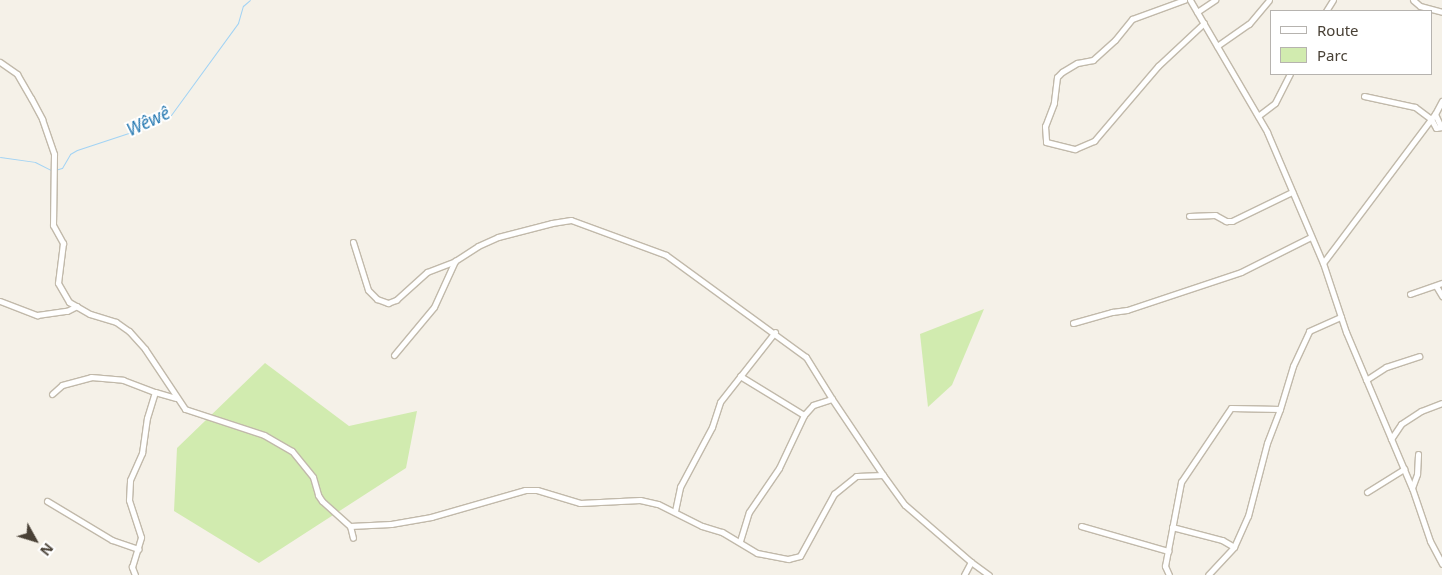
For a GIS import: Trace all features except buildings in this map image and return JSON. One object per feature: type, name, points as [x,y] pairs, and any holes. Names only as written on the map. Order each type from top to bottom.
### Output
[{"type":"street","points":[[1184,0],[1132,19],[1115,40],[1093,60],[1077,64],[1062,72],[1057,78],[1054,103],[1045,126],[1046,142],[1075,149],[1094,141],[1158,66],[1204,23]]},
{"type":"street","points":[[1190,0],[1267,132],[1323,263],[1341,316],[1412,488],[1430,541],[1442,563]]},
{"type":"street","points":[[1197,12],[1215,0]]},
{"type":"street","points":[[1217,46],[1249,24],[1268,0]]},
{"type":"street","points":[[1416,1],[1442,12]]},
{"type":"street","points":[[0,62],[16,74],[31,98],[42,119],[54,154],[53,225],[63,243],[58,283],[69,302],[116,322],[129,331],[145,349],[176,398],[186,409],[264,435],[292,451],[313,477],[318,495],[322,501],[350,526],[353,538]]},
{"type":"street","points":[[1258,116],[1274,103],[1289,75]]},
{"type":"street","points":[[1364,96],[1415,107],[1431,120],[1436,128],[1441,127],[1435,114]]},
{"type":"street","points":[[1323,263],[1431,120],[1442,101]]},
{"type":"street","points":[[1189,216],[1215,215],[1226,221],[1232,221],[1292,192]]},
{"type":"street","points":[[353,242],[368,290],[372,296],[384,303],[396,300],[427,272],[455,261],[498,237],[538,225],[571,220],[666,255],[775,332],[806,357],[832,400],[905,505],[971,562],[989,575]]},
{"type":"street","points":[[1073,324],[1112,312],[1127,310],[1241,272],[1311,237]]},
{"type":"street","points":[[394,355],[434,307],[455,261]]},
{"type":"street","points":[[1410,294],[1442,283]]},
{"type":"street","points":[[1436,286],[1442,296]]},
{"type":"street","points":[[0,301],[37,315],[66,311],[77,306]]},
{"type":"street","points":[[1208,575],[1234,547],[1248,516],[1267,443],[1293,366],[1309,331],[1341,316]]},
{"type":"street","points":[[675,511],[680,487],[712,427],[720,402],[775,332]]},
{"type":"street","points":[[1366,380],[1386,367],[1419,356]]},
{"type":"street","points":[[740,376],[804,415]]},
{"type":"street","points":[[52,394],[62,385],[92,377],[123,380],[176,398]]},
{"type":"street","points":[[135,575],[132,567],[140,537],[129,500],[130,480],[142,453],[147,418],[155,392]]},
{"type":"street","points":[[740,541],[749,512],[779,468],[804,415],[813,406],[832,400]]},
{"type":"street","points":[[1391,439],[1401,424],[1421,411],[1442,403]]},
{"type":"street","points":[[1169,575],[1165,566],[1181,482],[1231,408],[1280,409]]},
{"type":"street","points":[[1412,488],[1417,474],[1418,454]]},
{"type":"street","points":[[1367,492],[1404,468]]},
{"type":"street","points":[[350,526],[391,524],[431,517],[525,490],[537,490],[580,503],[640,500],[658,504],[702,526],[722,532],[740,541],[757,553],[788,559],[800,556],[834,494],[856,476],[883,475]]},
{"type":"street","points":[[47,501],[112,540],[138,549]]},
{"type":"street","points":[[1081,526],[1168,551]]},
{"type":"street","points":[[1172,527],[1222,540],[1234,547]]},
{"type":"street","points":[[964,575],[971,562]]},
{"type":"green space","points":[[984,309],[952,385],[928,407],[920,334]]},
{"type":"green space","points":[[265,363],[349,426],[417,411],[406,468],[259,563],[174,511],[177,448]]},
{"type":"waterway","name":"Wêwê","points":[[55,170],[62,168],[70,154],[77,150],[144,128],[171,115],[238,23],[243,6],[250,0]]},
{"type":"waterway","name":"Wêwê","points":[[0,157],[35,162],[51,170]]}]
